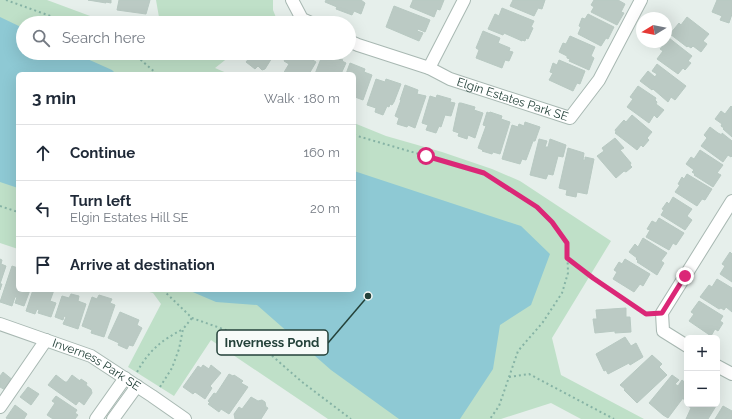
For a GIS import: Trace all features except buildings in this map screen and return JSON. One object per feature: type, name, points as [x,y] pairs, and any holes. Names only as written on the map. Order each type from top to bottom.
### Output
[{"type":"street","points":[[292,0],[300,16]]},
{"type":"street","points":[[429,68],[464,0]]},
{"type":"street","name":"Elgin Estates Park SE","points":[[356,44],[429,68],[450,79],[570,118],[599,80],[641,0]]},
{"type":"street","points":[[684,344],[664,330],[662,313],[732,201]]},
{"type":"street","name":"Inverness Park SE","points":[[0,324],[91,356],[185,419]]},
{"type":"street","points":[[0,407],[46,340]]},
{"type":"street","points":[[720,368],[732,374]]},
{"type":"street","points":[[96,419],[131,382]]},
{"type":"street","points":[[113,419],[131,382]]},
{"type":"path","points":[[6,0],[51,16]]},
{"type":"path","points":[[141,60],[155,72]]},
{"type":"path","points":[[356,136],[484,173],[537,207],[552,222],[567,243],[568,273],[562,293],[543,322],[518,351],[499,406],[490,419]]},
{"type":"path","points":[[0,206],[16,211]]},
{"type":"path","points":[[567,258],[593,278],[646,314],[662,313]]},
{"type":"path","points":[[165,292],[192,318],[254,340],[302,382],[351,419]]},
{"type":"path","points":[[131,382],[145,358],[164,340],[183,328],[192,318]]},
{"type":"path","points":[[152,396],[172,368],[179,349],[183,328]]},
{"type":"path","points":[[509,377],[529,374],[614,419]]},
{"type":"green space","points":[[0,0],[47,0],[90,16],[16,16],[16,60],[225,60],[215,68],[224,72],[16,72],[16,248],[0,243]]},
{"type":"green space","points":[[156,0],[273,0],[273,10],[275,16],[159,16]]},
{"type":"green space","points":[[356,124],[386,136],[442,152],[492,169],[520,181],[611,241],[552,338],[561,375],[644,419],[581,419],[551,403],[501,419],[328,419],[211,340],[174,396],[128,367],[161,304],[153,293],[149,292],[356,292]]},
{"type":"water","points":[[0,17],[16,25],[16,60],[90,60],[114,72],[16,72],[16,187],[0,182]]},
{"type":"water","points":[[356,172],[521,226],[550,254],[531,305],[500,325],[493,369],[460,419],[399,419],[331,370],[257,305],[216,302],[193,292],[356,292]]},
{"type":"place","name":"Inverness Pond","points":[[368,296]]},
{"type":"route","points":[[426,156],[484,173],[537,207],[552,222],[567,243],[567,258],[593,278],[646,314],[662,313],[685,276]]}]
